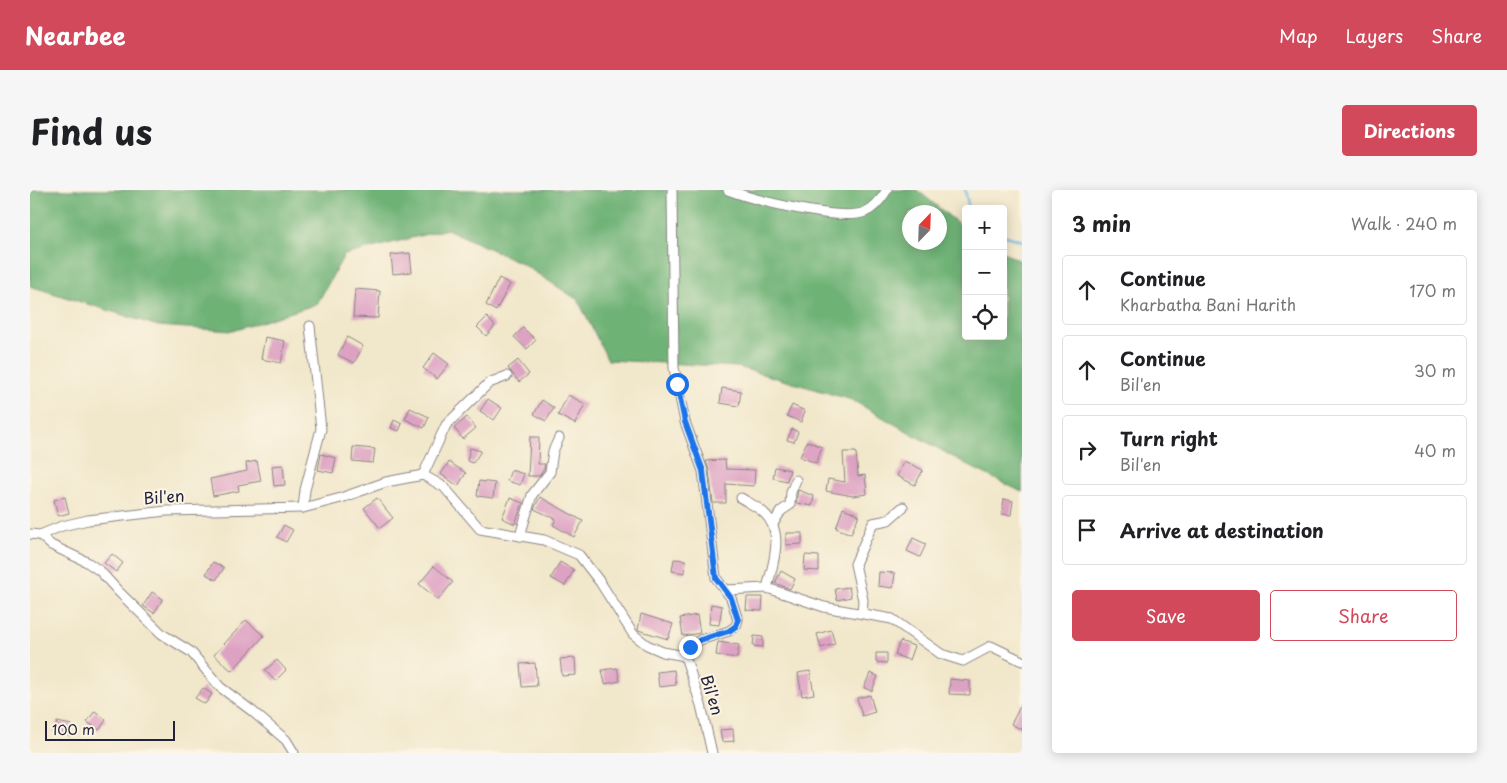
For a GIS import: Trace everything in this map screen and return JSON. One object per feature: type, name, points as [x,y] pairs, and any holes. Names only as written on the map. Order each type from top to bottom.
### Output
[{"type":"street","points":[[507,376],[489,383],[446,426],[423,475],[444,487],[480,529],[544,540],[579,555],[600,582],[632,634],[647,645],[664,652],[685,656],[690,647],[700,640],[729,631],[736,626],[738,620],[736,612],[726,590],[716,578],[714,570],[703,471],[685,422],[674,368],[672,190]]},
{"type":"street","points":[[728,190],[752,198],[813,212],[855,214],[866,211],[878,203],[887,190]]},
{"type":"street","points":[[303,508],[305,490],[322,430],[310,326]]},
{"type":"street","points":[[520,536],[532,495],[550,472],[553,451],[559,438]]},
{"type":"street","name":"Bil'en","points":[[30,534],[40,535],[62,526],[88,520],[166,511],[303,508],[340,498],[386,482],[423,475]]},
{"type":"street","points":[[773,524],[781,511],[790,505],[791,492],[796,480]]},
{"type":"street","points":[[741,498],[764,513],[773,524],[777,551],[767,588]]},
{"type":"street","points":[[862,614],[863,600],[855,564],[872,524],[888,520],[903,507]]},
{"type":"street","points":[[40,535],[51,546],[87,562],[100,571],[162,634],[191,652],[220,687],[286,740],[294,753]]},
{"type":"street","points":[[726,590],[767,588],[824,607],[892,618],[941,654],[963,661],[991,646],[1022,661]]},
{"type":"street","name":"Bil'en","points":[[685,656],[701,705],[712,753]]},
{"type":"green space","points":[[30,190],[917,190],[935,205],[902,205],[902,250],[947,250],[947,214],[962,227],[962,340],[1007,340],[1007,254],[1022,262],[1022,492],[971,467],[852,400],[738,367],[608,360],[578,300],[521,263],[447,229],[344,255],[317,304],[232,331],[158,326],[30,286]]},
{"type":"building","points":[[410,253],[412,272],[393,274],[391,255]]},
{"type":"building","points":[[499,278],[510,284],[496,311],[486,305]]},
{"type":"building","points":[[355,289],[380,291],[378,318],[353,317]]},
{"type":"building","points":[[487,317],[495,326],[486,336],[477,327]]},
{"type":"building","points":[[523,328],[536,340],[527,349],[514,337]]},
{"type":"building","points":[[265,337],[285,341],[281,363],[261,359]]},
{"type":"building","points":[[347,337],[363,346],[354,363],[338,355]]},
{"type":"building","points":[[434,353],[449,364],[437,379],[423,368]]},
{"type":"building","points":[[518,360],[529,374],[519,382],[508,368]]},
{"type":"building","points":[[722,388],[741,391],[739,406],[720,403]]},
{"type":"building","points":[[568,395],[585,404],[575,424],[558,415]]},
{"type":"building","points":[[488,399],[502,408],[494,420],[480,411]]},
{"type":"building","points":[[542,400],[554,408],[546,421],[534,414]]},
{"type":"building","points":[[792,405],[805,411],[801,422],[787,416]]},
{"type":"building","points":[[410,408],[429,417],[424,428],[405,419]]},
{"type":"building","points":[[467,417],[476,428],[463,439],[454,428]]},
{"type":"building","points":[[394,420],[402,424],[399,431],[391,428]]},
{"type":"building","points":[[792,429],[798,432],[794,442],[787,440]]},
{"type":"building","points":[[530,437],[539,437],[538,464],[545,464],[539,476],[528,476]]},
{"type":"building","points":[[807,441],[822,447],[816,463],[800,457]]},
{"type":"building","points":[[353,447],[375,449],[373,463],[352,461]]},
{"type":"building","points":[[470,448],[481,451],[473,463],[467,461]]},
{"type":"building","points":[[843,452],[856,452],[858,476],[865,475],[867,494],[853,496],[826,491],[828,479],[845,482]]},
{"type":"building","points":[[321,454],[336,458],[333,473],[318,470]]},
{"type":"building","points":[[725,460],[726,469],[755,470],[754,486],[726,484],[726,503],[713,503],[706,461]]},
{"type":"building","points":[[257,461],[261,481],[238,485],[239,491],[213,496],[210,479],[247,471],[246,463]]},
{"type":"building","points":[[904,461],[923,470],[915,485],[897,476]]},
{"type":"building","points":[[449,462],[466,473],[458,486],[441,474]]},
{"type":"building","points":[[283,465],[285,485],[274,486],[272,466]]},
{"type":"building","points":[[775,467],[790,470],[787,481],[773,478]]},
{"type":"building","points":[[511,470],[524,474],[520,485],[507,481]]},
{"type":"building","points":[[479,481],[495,483],[493,498],[477,496]]},
{"type":"building","points":[[798,490],[814,496],[812,506],[796,503]]},
{"type":"building","points":[[65,497],[69,513],[58,516],[54,500]]},
{"type":"building","points":[[540,497],[583,521],[574,537],[553,525],[556,519],[534,509]]},
{"type":"building","points":[[377,498],[393,518],[380,528],[364,508]]},
{"type":"building","points":[[510,498],[523,503],[515,524],[502,518]]},
{"type":"building","points":[[1004,499],[1013,501],[1011,515],[1002,514]]},
{"type":"building","points":[[843,508],[859,515],[851,534],[836,528]]},
{"type":"building","points":[[284,525],[293,530],[286,542],[277,537]]},
{"type":"building","points":[[786,533],[802,533],[802,544],[786,545]]},
{"type":"building","points":[[913,538],[926,544],[920,557],[907,551]]},
{"type":"building","points":[[112,554],[123,563],[116,572],[104,563]]},
{"type":"building","points":[[805,555],[819,556],[819,571],[804,570]]},
{"type":"building","points":[[674,559],[686,560],[685,573],[672,571]]},
{"type":"building","points":[[213,562],[224,568],[216,580],[206,574]]},
{"type":"building","points":[[560,562],[574,570],[565,586],[551,578]]},
{"type":"building","points":[[434,566],[453,582],[438,600],[419,584]]},
{"type":"building","points":[[781,571],[795,579],[790,589],[775,583]]},
{"type":"building","points":[[879,572],[895,573],[893,588],[878,586]]},
{"type":"building","points":[[849,587],[851,597],[837,600],[835,589]]},
{"type":"building","points":[[152,592],[163,599],[154,613],[143,606]]},
{"type":"building","points":[[747,597],[763,597],[762,611],[746,610]]},
{"type":"building","points":[[711,604],[722,606],[719,625],[709,624]]},
{"type":"building","points":[[641,614],[673,624],[668,639],[638,630]]},
{"type":"building","points":[[697,615],[700,633],[683,636],[680,618]]},
{"type":"building","points":[[246,620],[264,636],[232,671],[214,655]]},
{"type":"building","points":[[831,630],[835,644],[821,648],[817,634]]},
{"type":"building","points":[[754,636],[763,637],[763,647],[753,646]]},
{"type":"building","points":[[900,641],[914,646],[909,660],[895,655]]},
{"type":"building","points":[[718,642],[739,645],[737,658],[716,655]]},
{"type":"building","points":[[876,653],[887,653],[887,663],[876,662]]},
{"type":"building","points":[[575,658],[576,675],[562,676],[560,659]]},
{"type":"building","points":[[277,660],[286,670],[275,681],[265,670]]},
{"type":"building","points":[[535,663],[537,686],[522,687],[520,664]]},
{"type":"building","points":[[617,668],[620,681],[605,684],[602,670]]},
{"type":"building","points":[[674,670],[676,685],[659,687],[657,672]]},
{"type":"building","points":[[810,671],[814,694],[802,696],[798,673]]},
{"type":"building","points":[[870,673],[878,676],[872,691],[864,688]]},
{"type":"building","points":[[950,679],[970,681],[970,695],[949,694]]},
{"type":"building","points":[[203,688],[212,694],[205,704],[195,698]]},
{"type":"building","points":[[870,695],[875,712],[862,716],[857,698]]},
{"type":"building","points":[[1022,703],[1022,730],[1011,724]]},
{"type":"building","points":[[95,711],[106,720],[99,730],[87,722]]},
{"type":"building","points":[[57,722],[72,725],[70,736],[54,732]]},
{"type":"building","points":[[733,729],[734,741],[722,742],[720,730]]},
{"type":"waterway","points":[[965,190],[968,205]]},
{"type":"waterway","points":[[1007,236],[1022,241]]},
{"type":"route","points":[[677,384],[685,422],[703,471],[716,578],[731,598],[738,620],[736,626],[729,631],[700,640],[690,647]]}]
